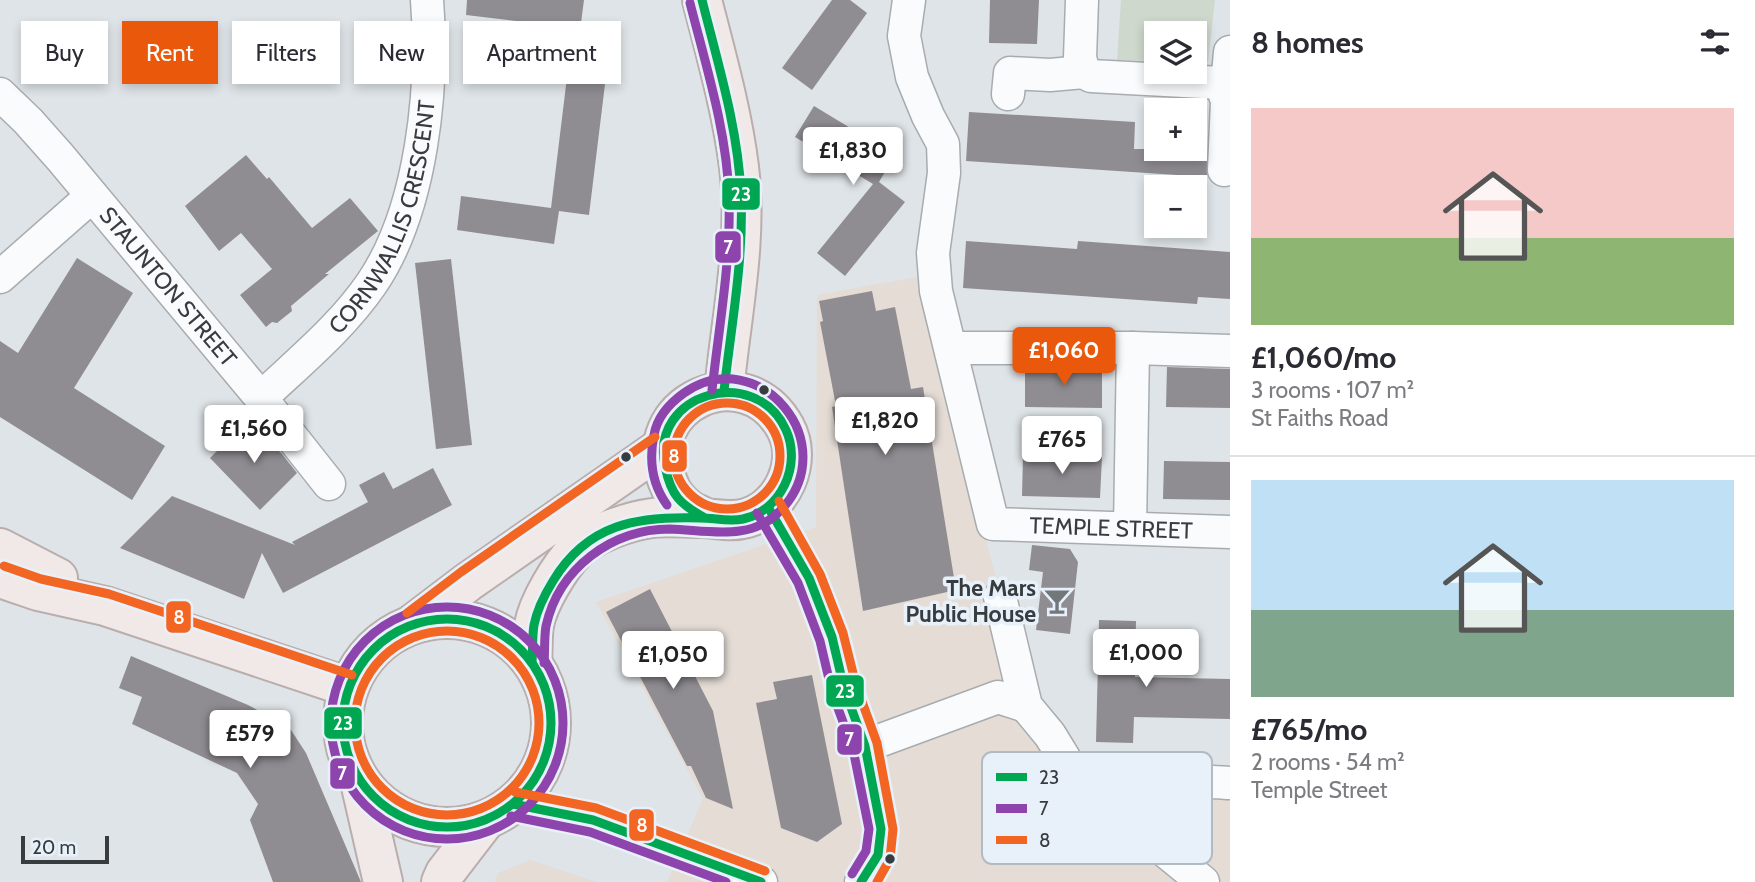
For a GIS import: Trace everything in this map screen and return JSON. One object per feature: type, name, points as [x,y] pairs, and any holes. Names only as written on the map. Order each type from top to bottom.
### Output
[{"type":"main road","points":[[702,0],[739,168],[741,237],[724,391]]},
{"type":"main road","points":[[533,662],[534,624],[542,603],[576,550],[610,528],[651,518],[705,518],[727,522],[748,518],[768,507],[781,492],[790,473],[792,453],[788,433],[778,415],[763,401],[744,393],[724,391],[706,394],[690,402],[676,414],[667,430],[662,447],[663,469],[671,490],[685,507],[705,518]]},
{"type":"main road","points":[[383,882],[360,782],[346,752],[342,720],[348,687],[363,660],[386,637],[414,623],[468,582],[662,447]]},
{"type":"main road","points":[[0,548],[105,606]]},
{"type":"main road","points":[[0,578],[37,591],[105,606],[348,687]]},
{"type":"main road","points":[[414,623],[447,618],[480,623],[509,639],[533,662],[545,685],[551,711],[551,737],[544,763],[531,786],[499,813],[445,873],[441,882]]},
{"type":"main road","points":[[360,782],[384,808],[415,824],[450,828],[499,813]]},
{"type":"street","name":"CORNWALLIS CRESCENT","points":[[261,398],[361,298],[373,281],[397,234],[411,186],[426,108],[427,0]]},
{"type":"street","points":[[909,0],[904,36],[912,76],[943,144],[944,173],[933,267],[936,290],[952,348],[1230,351]]},
{"type":"street","points":[[1082,0],[1080,58],[1084,72]]},
{"type":"street","points":[[1220,83],[1228,74],[1230,52]]},
{"type":"street","points":[[1009,94],[1010,73],[1050,75],[1084,72],[1091,76],[1136,80],[1220,83]]},
{"type":"street","points":[[1220,83],[1227,101],[1224,170]]},
{"type":"street","name":"STAUNTON STREET","points":[[0,93],[28,121],[92,196],[330,484]]},
{"type":"street","points":[[0,277],[92,196]]},
{"type":"street","name":"TEMPLE STREET","points":[[952,348],[993,524],[1230,532]]},
{"type":"street","points":[[1130,528],[1133,348]]},
{"type":"street","points":[[768,507],[809,578],[832,638],[844,688],[865,746],[881,829],[878,855],[861,882]]},
{"type":"street","points":[[1000,597],[1026,706],[1060,752]]},
{"type":"street","points":[[865,746],[998,697],[1026,706]]},
{"type":"street","points":[[1212,782],[1230,783]]},
{"type":"street","points":[[499,813],[593,820],[761,882]]},
{"type":"street","points":[[1188,864],[1203,882]]},
{"type":"shaded area","points":[[1121,0],[1215,0],[1208,62],[1207,21],[1144,21],[1144,61],[1117,60]]},
{"type":"shaded area","points":[[917,277],[1042,752],[982,752],[982,864],[1212,864],[1212,775],[1230,776],[1230,882],[667,882],[703,799],[596,602],[816,527],[817,295]]},
{"type":"shaded area","points":[[530,860],[596,882],[495,882],[498,873]]},
{"type":"building","points":[[467,0],[584,0],[581,21],[515,21],[466,15]]},
{"type":"building","points":[[832,0],[850,0],[867,13],[812,90],[782,68]]},
{"type":"building","points":[[990,0],[1039,0],[1037,44],[989,43]]},
{"type":"building","points":[[566,84],[605,84],[589,215],[559,211],[554,244],[457,230],[461,196],[551,208]]},
{"type":"building","points":[[814,106],[895,155],[879,182],[905,202],[845,276],[817,253],[873,184],[795,137]]},
{"type":"building","points":[[969,112],[1135,122],[1134,149],[1144,149],[1144,161],[1207,161],[1207,175],[1177,175],[966,161]]},
{"type":"building","points":[[246,155],[267,179],[269,177],[312,228],[350,198],[378,231],[325,274],[329,274],[291,306],[292,311],[277,323],[272,322],[266,327],[240,295],[272,269],[241,233],[219,251],[185,206]]},
{"type":"building","points":[[966,241],[1077,249],[1078,241],[1230,252],[1230,299],[1198,297],[1197,304],[963,288]]},
{"type":"building","points":[[77,258],[133,293],[74,388],[165,446],[132,500],[0,417],[0,341],[18,353]]},
{"type":"building","points":[[451,259],[472,445],[436,449],[415,263]]},
{"type":"building","points":[[872,291],[876,311],[895,307],[911,389],[923,387],[956,590],[863,611],[819,301]]},
{"type":"building","points":[[1025,366],[1102,366],[1102,408],[1025,407]]},
{"type":"building","points":[[1167,367],[1230,369],[1230,408],[1166,407]]},
{"type":"building","points":[[248,420],[297,473],[260,510],[210,458]]},
{"type":"building","points":[[1023,455],[1102,457],[1100,498],[1022,496]]},
{"type":"building","points":[[1164,461],[1230,462],[1230,500],[1163,499]]},
{"type":"building","points":[[433,468],[452,505],[283,593],[262,553],[244,599],[120,548],[172,496],[295,545],[292,542],[368,502],[359,485],[384,472],[393,489]]},
{"type":"building","name":"The Mars Public House","points":[[1032,545],[1070,549],[1078,562],[1070,634],[1036,630],[1043,572],[1029,570]]},
{"type":"building","points":[[650,589],[713,711],[733,809],[706,798],[606,612]]},
{"type":"building","points":[[1099,620],[1136,621],[1135,677],[1230,679],[1230,719],[1134,717],[1133,743],[1096,742]]},
{"type":"building","points":[[131,656],[248,705],[289,727],[306,753],[361,882],[273,882],[250,820],[258,804],[237,773],[132,724],[142,697],[119,688]]},
{"type":"building","points":[[812,675],[842,824],[817,842],[781,828],[756,703],[777,699],[773,682]]},
{"type":"transit line","name":"23","points":[[702,0],[732,120],[741,194],[739,268],[724,391]]},
{"type":"transit line","name":"7","points":[[690,3],[720,124],[729,197],[726,270],[712,390]]},
{"type":"transit line","name":"7","points":[[544,663],[546,626],[563,586],[591,556],[609,544],[649,531],[742,531],[768,521],[780,511],[798,485],[803,457],[798,431],[784,407],[764,390],[740,380],[712,380],[679,397],[661,416],[653,444],[655,480],[667,505]]},
{"type":"transit line","name":"23","points":[[532,662],[534,625],[544,596],[567,562],[582,546],[616,527],[635,522],[677,518],[743,519],[768,507],[778,497],[789,471],[790,444],[786,430],[772,409],[752,397],[730,393],[708,396],[688,405],[673,420],[664,441],[665,466],[670,485],[683,503],[705,518]]},
{"type":"transit line","name":"8","points":[[727,403],[747,407],[764,419],[776,436],[780,456],[776,476],[764,493],[747,505],[727,509],[707,505],[690,493],[678,476],[674,456],[678,436],[690,419],[707,407],[727,403]]},
{"type":"transit line","name":"8","points":[[407,613],[461,572],[655,437]]},
{"type":"transit line","name":"8","points":[[779,501],[820,574],[843,633],[856,685],[877,743],[893,829],[890,859],[877,882]]},
{"type":"transit line","name":"23","points":[[768,507],[809,578],[832,637],[844,688],[865,746],[881,829],[878,855],[861,882]]},
{"type":"transit line","name":"7","points":[[757,513],[798,583],[820,641],[832,692],[853,749],[869,829],[866,851],[852,874]]},
{"type":"transit line","name":"8","points":[[4,566],[41,579],[109,594],[352,675]]},
{"type":"transit line","name":"7","points":[[436,607],[458,607],[502,620],[521,633],[537,649],[555,678],[563,723],[555,768],[544,788],[521,813],[492,831],[458,839],[436,839],[392,826],[373,813],[357,797],[339,768],[331,734],[331,712],[344,668],[357,649],[373,633],[402,615],[436,607]]},
{"type":"transit line","name":"23","points":[[447,619],[487,627],[505,636],[521,649],[534,665],[543,683],[551,723],[543,763],[534,781],[521,797],[505,810],[487,819],[447,827],[407,819],[389,810],[373,797],[360,781],[351,763],[343,723],[351,683],[360,665],[373,649],[389,636],[407,627],[447,619]]},
{"type":"transit line","name":"8","points":[[447,631],[482,638],[512,658],[532,688],[539,723],[532,758],[512,788],[482,808],[447,815],[412,808],[382,788],[362,758],[355,723],[362,688],[382,658],[412,638],[447,631]]},
{"type":"transit line","name":"8","points":[[515,792],[596,808],[765,871]]},
{"type":"transit line","name":"23","points":[[513,804],[593,820],[761,882]]},
{"type":"transit line","name":"7","points":[[511,816],[590,832],[726,882]]},
{"type":"place","name":"The Mars Public House","points":[[1057,601]]}]
